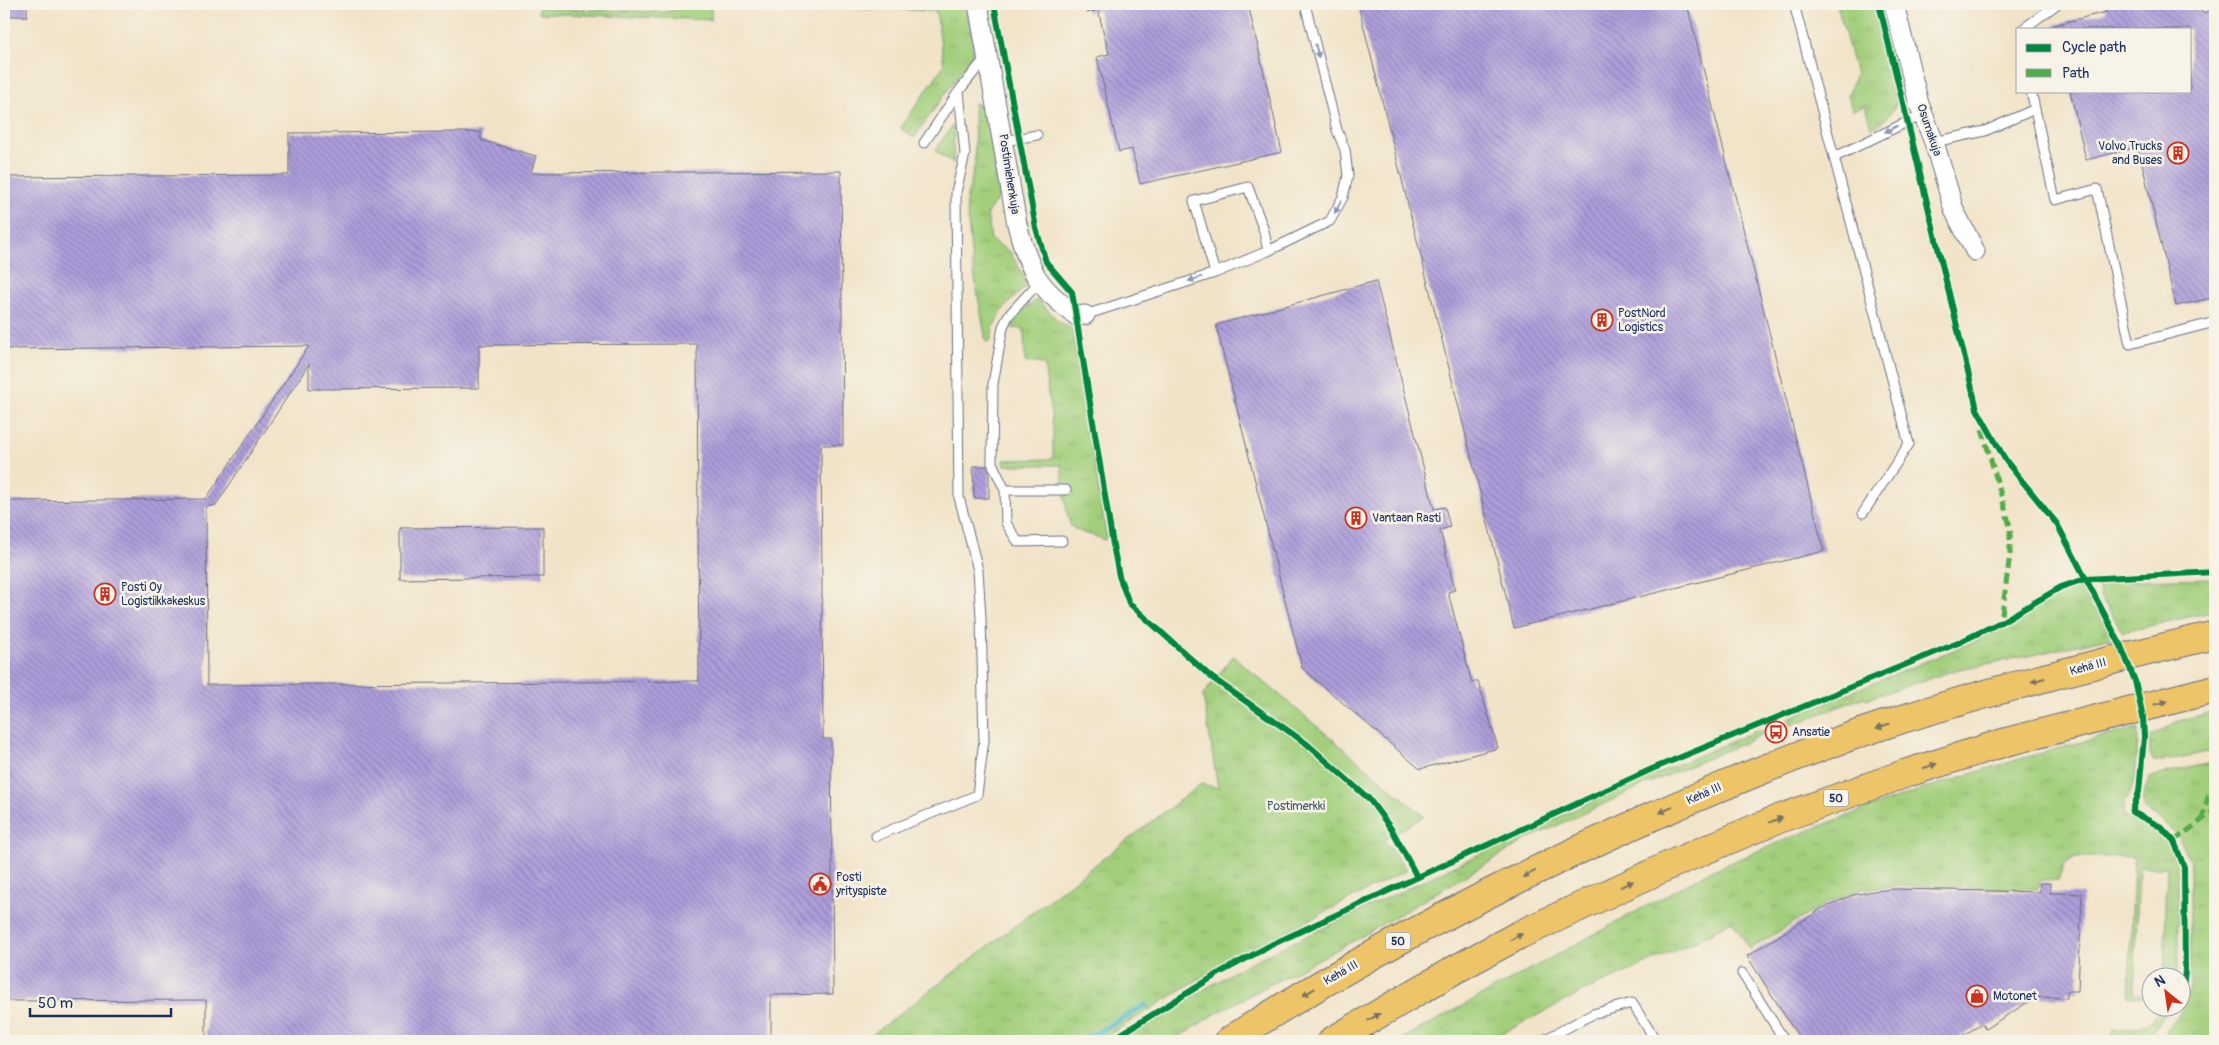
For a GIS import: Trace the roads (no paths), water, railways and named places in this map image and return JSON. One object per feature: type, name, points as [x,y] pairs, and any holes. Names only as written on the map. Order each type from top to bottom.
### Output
[{"type":"highway","name":"Kehä III","points":[[1229,1041],[1342,971],[1426,925],[1573,852],[1722,786],[1886,724],[2086,667],[2215,635]]},
{"type":"highway","name":"50","points":[[1332,1041],[1519,935],[1583,904],[1756,828],[1907,773],[2006,742],[2215,689]]},
{"type":"street","name":"Postimiehenkuja","points":[[978,4],[1004,141],[1017,224],[1025,257],[1039,282],[1053,299],[1077,316],[1085,315]]},
{"type":"street","name":"Osumakuja","points":[[1894,4],[1924,116],[1934,142],[1954,210],[1976,251]]},
{"type":"lane","points":[[1085,315],[1215,272],[1268,252],[1330,221],[1343,197],[1348,176],[1345,150],[1337,130],[1305,4]]},
{"type":"lane","points":[[1794,4],[1909,444],[1863,513]]},
{"type":"lane","points":[[2024,28],[2057,4]]},
{"type":"lane","points":[[924,143],[959,91],[987,56]]},
{"type":"lane","points":[[876,836],[977,795],[984,740],[978,570],[959,497],[956,192],[965,154],[959,91]]},
{"type":"lane","points":[[2031,92],[2055,200],[2097,189],[2130,344],[2215,322]]},
{"type":"lane","points":[[1934,142],[1985,131],[2035,108]]},
{"type":"lane","points":[[1835,157],[1908,121],[1924,116]]},
{"type":"lane","points":[[1004,141],[1037,135]]},
{"type":"lane","points":[[1215,272],[1194,201],[1248,188],[1264,231],[1268,252]]},
{"type":"lane","points":[[1039,282],[1008,316],[1003,327],[993,384],[992,463],[1004,490],[1006,523],[1018,542],[1062,541]]},
{"type":"lane","points":[[1004,490],[1066,490]]},
{"type":"lane","points":[[1742,973],[1785,1041]]},
{"type":"lane","points":[[1542,1041],[1593,1014],[1632,1003],[1656,1041]]},
{"type":"waterway","points":[[1083,1041],[1146,1005]]},
{"type":"place","name":"Volvo Trucks and Buses","points":[[2178,153]]},
{"type":"place","name":"PostNord Logistics","points":[[1602,320]]},
{"type":"place","name":"Vantaan Rasti","points":[[1356,518]]},
{"type":"place","name":"Posti Oy Logistiikkakeskus","points":[[105,594]]},
{"type":"place","name":"Ansatie","points":[[1776,732]]},
{"type":"place","name":"Posti yrityspiste","points":[[820,884]]},
{"type":"place","name":"Motonet","points":[[1977,996]]},
{"type":"park label","name":"Postimerkki","points":[[1296,806]]}]
